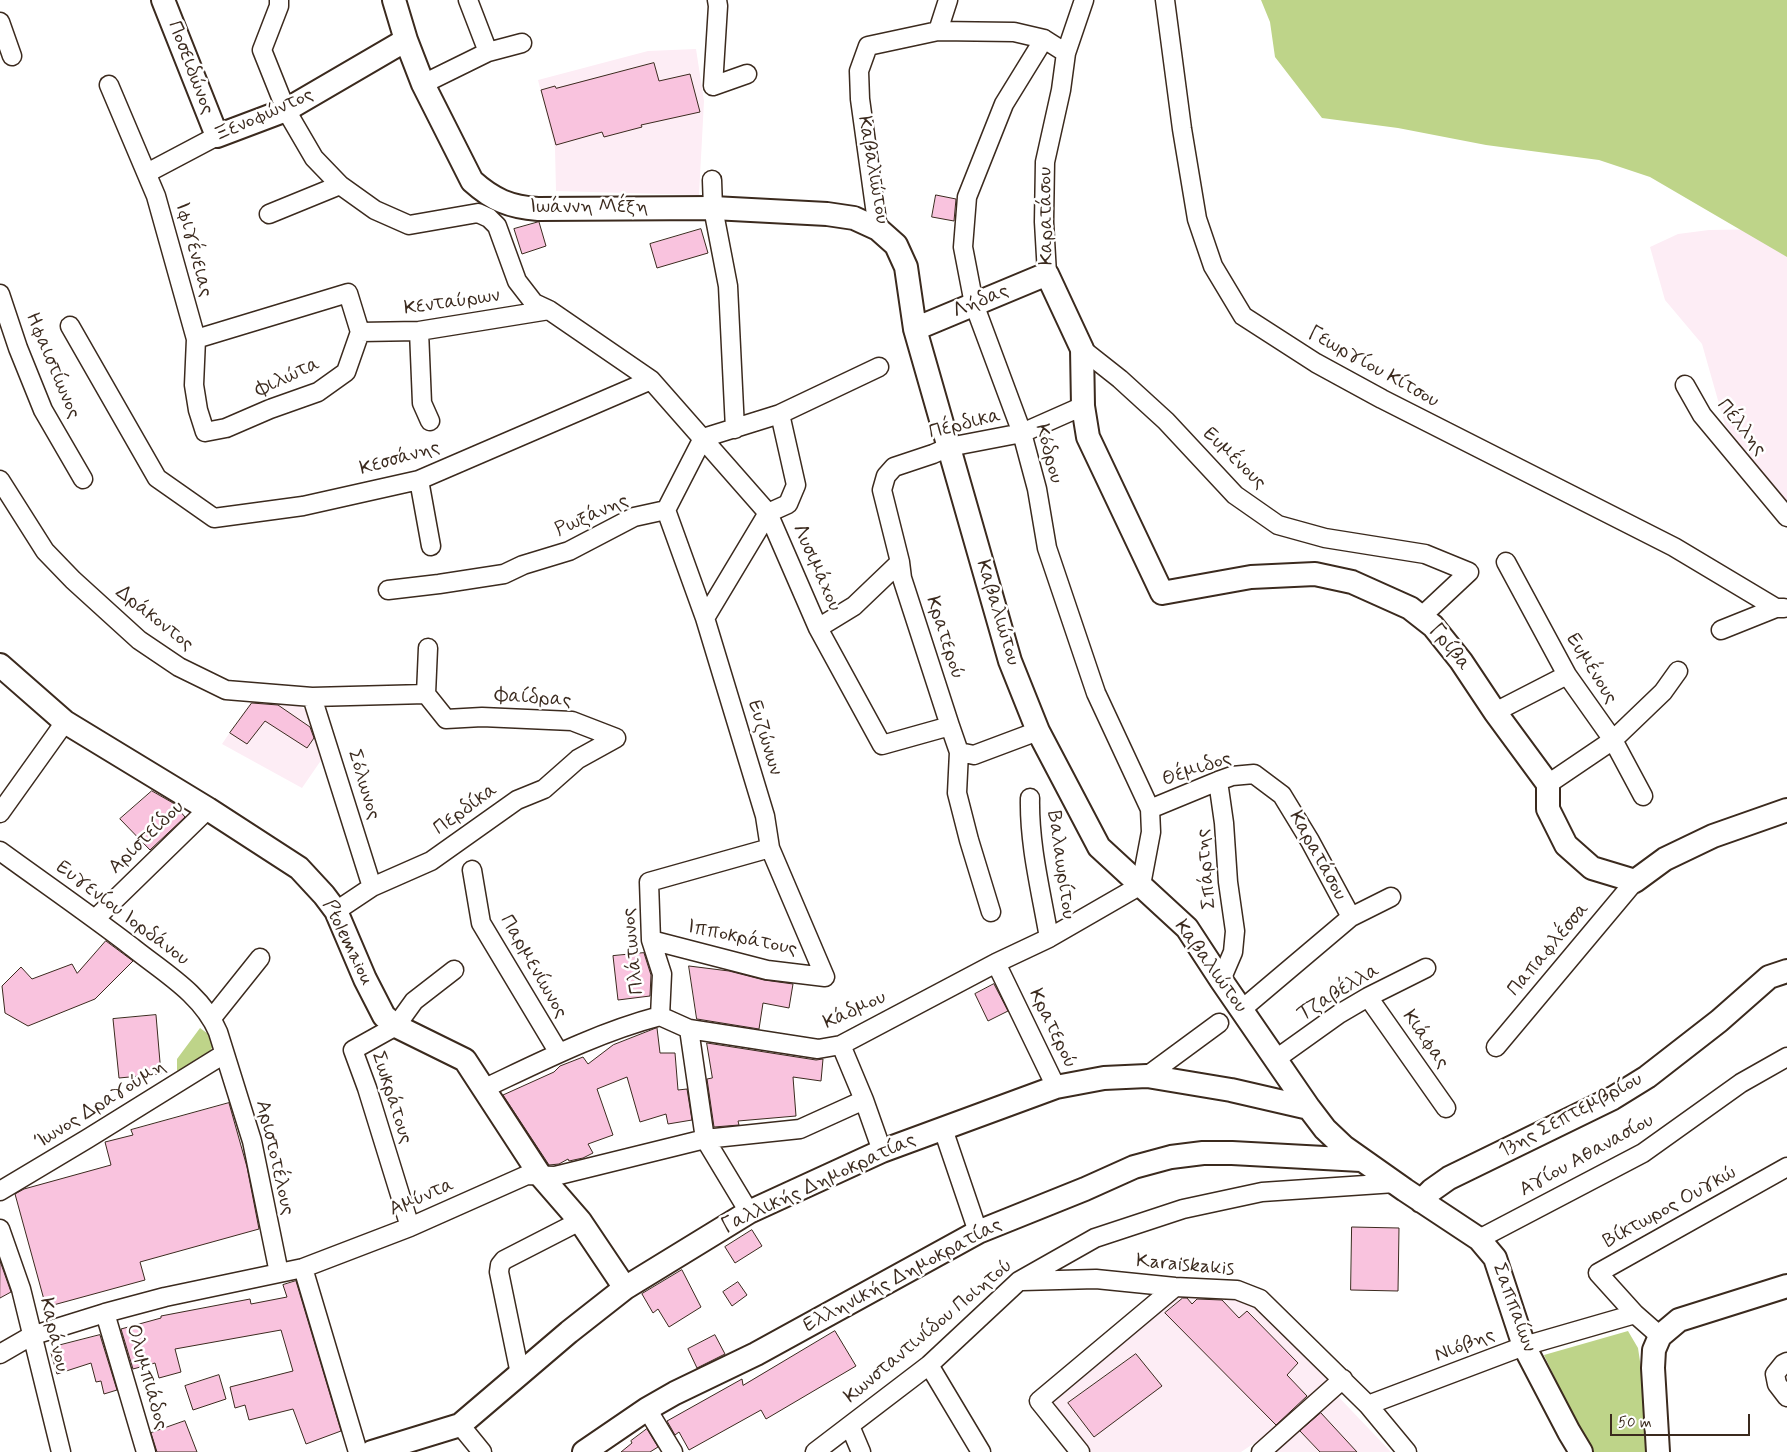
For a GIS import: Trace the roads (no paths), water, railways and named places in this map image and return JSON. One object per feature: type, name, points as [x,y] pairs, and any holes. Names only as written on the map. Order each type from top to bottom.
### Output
[{"type":"street","name":"Ποσειδώνος","points":[[163,0],[217,136]]},
{"type":"street","name":"Λυσιμάχου","points":[[279,0],[279,6],[262,50],[286,110],[314,158],[340,185],[375,210],[410,225],[478,213],[489,218],[497,226],[517,281],[534,303],[549,310],[651,380],[768,513],[818,628],[882,745],[950,726]]},
{"type":"street","name":"Ιωάννη Μέξη","points":[[394,0],[406,40],[423,84],[472,181],[499,201],[516,207],[538,209],[713,208],[827,214],[854,218],[878,228]]},
{"type":"street","points":[[468,0],[488,52]]},
{"type":"street","points":[[716,0],[718,6],[713,86],[747,74]]},
{"type":"street","points":[[948,0],[938,31],[1014,32],[1044,39],[1066,52]]},
{"type":"street","name":"Καρατάσου","points":[[1084,0],[1066,52],[1061,90],[1045,162],[1044,222],[1047,274],[1082,350],[1084,406],[1088,437],[1162,593]]},
{"type":"street","name":"Γεωργίου Κίτσου","points":[[1165,0],[1182,129],[1197,218],[1214,266],[1243,316],[1316,362],[1374,394],[1674,547],[1781,608]]},
{"type":"street","points":[[0,22],[12,56]]},
{"type":"street","name":"Καβαλιώτου","points":[[938,31],[868,46],[859,71],[860,99],[878,228],[896,245],[906,267],[914,329],[1010,662],[1038,731],[1099,846],[1187,928],[1309,1108]]},
{"type":"street","name":"Κόδρου","points":[[1044,39],[1004,104],[967,197],[963,246],[974,304],[1022,433],[1037,489],[1047,548],[1096,693],[1150,809],[1151,832],[1141,885]]},
{"type":"street","name":"Ξενοφώντος","points":[[147,173],[217,136],[286,110],[406,40]]},
{"type":"street","points":[[423,84],[488,52],[522,43]]},
{"type":"street","name":"Ιφιγένειας","points":[[108,85],[156,196],[196,339],[194,385],[198,410],[205,432]]},
{"type":"street","points":[[712,180],[713,208],[728,286],[735,429]]},
{"type":"street","points":[[269,214],[340,185]]},
{"type":"street","name":"Λήδας","points":[[914,329],[1047,274]]},
{"type":"street","points":[[196,339],[348,293],[360,332]]},
{"type":"street","name":"Ηφαιστίωνος","points":[[0,294],[18,348],[43,410],[83,479]]},
{"type":"street","name":"Κενταύρων","points":[[360,332],[418,331],[549,310]]},
{"type":"street","name":"Κεσσάνης","points":[[70,326],[157,478],[214,518],[303,506],[419,480],[651,380]]},
{"type":"street","points":[[418,331],[422,403],[430,421]]},
{"type":"street","name":"Φιλώτα","points":[[205,432],[226,428],[270,409],[318,392],[346,372],[360,332]]},
{"type":"street","name":"Ευμένους","points":[[1082,350],[1120,380],[1166,421],[1234,495],[1278,525],[1325,538],[1425,554],[1469,572],[1422,616]]},
{"type":"street","points":[[666,510],[702,438],[780,414],[878,367]]},
{"type":"street","name":"Πέλλης","points":[[1685,385],[1702,415],[1787,517]]},
{"type":"street","name":"Πέρδικα","points":[[886,476],[894,467],[949,447],[1022,433],[1084,406]]},
{"type":"street","points":[[705,618],[768,513],[788,504],[796,485],[780,414]]},
{"type":"street","name":"Κρατερού","points":[[886,476],[882,490],[900,562],[902,578],[950,726]]},
{"type":"street","name":"Δράκοντος","points":[[0,480],[45,551],[73,580],[139,640],[179,667],[226,690],[312,697],[426,694]]},
{"type":"street","points":[[419,480],[431,546]]},
{"type":"street","name":"Ρωξάνης","points":[[388,590],[504,574],[523,565],[569,551],[634,518],[666,510]]},
{"type":"street","name":"Ευζώνων","points":[[666,510],[705,618],[765,816],[770,848],[825,977]]},
{"type":"street","points":[[818,628],[854,606],[900,562]]},
{"type":"street","name":"Ευμένους","points":[[1506,562],[1567,675],[1613,740],[1643,796]]},
{"type":"street","name":"Γρίβα","points":[[1162,593],[1251,577],[1315,574],[1352,582],[1384,595],[1422,616],[1434,626],[1548,784]]},
{"type":"street","points":[[1721,630],[1781,608]]},
{"type":"street","points":[[426,694],[428,648]]},
{"type":"street","name":"Ptolemaiou","points":[[0,665],[65,722],[208,809],[299,868],[336,910],[365,979],[384,1016],[396,1026],[465,1060],[540,1174],[580,1221],[625,1288]]},
{"type":"street","points":[[1678,671],[1663,692],[1613,740],[1548,784],[1548,809],[1566,845],[1592,868],[1634,880],[1665,859],[1714,836],[1787,810]]},
{"type":"street","points":[[1495,712],[1567,675]]},
{"type":"street","name":"Φαίδρας","points":[[426,694],[446,719],[482,717],[572,721],[616,738]]},
{"type":"street","name":"Σόλωνος","points":[[312,697],[372,887]]},
{"type":"street","points":[[0,814],[65,722]]},
{"type":"street","points":[[950,726],[960,752],[957,793],[991,912]]},
{"type":"street","points":[[960,752],[974,756],[1038,731]]},
{"type":"street","name":"Περδίκα","points":[[336,910],[372,887],[431,861],[517,800],[544,789],[578,759],[616,738]]},
{"type":"street","name":"Θέμιδος","points":[[1150,809],[1232,776],[1254,774],[1282,795]]},
{"type":"street","name":"Σπάρτης","points":[[1218,781],[1235,931],[1233,952],[1221,980]]},
{"type":"street","name":"Καρατάσου","points":[[1282,795],[1310,841],[1351,917]]},
{"type":"street","name":"Βαλαωρίτου","points":[[1030,798],[1030,822],[1034,857],[1049,938]]},
{"type":"street","name":"Αριστείδου","points":[[95,919],[208,809]]},
{"type":"street","name":"Πλάτωνος","points":[[660,1016],[662,974],[651,940],[649,882],[770,848]]},
{"type":"street","name":"Ευγενίου Ιορδάνου","points":[[0,851],[95,919],[184,987],[212,1018]]},
{"type":"street","name":"Παρμενίωνος","points":[[472,870],[480,923],[559,1053]]},
{"type":"street","name":"Παπαφλέσσα","points":[[1496,1047],[1634,880]]},
{"type":"street","name":"Κάδμου","points":[[660,1016],[689,1029],[818,1049],[841,1046],[996,963],[1049,938],[1141,885]]},
{"type":"street","points":[[1241,1010],[1351,917],[1391,897]]},
{"type":"street","name":"Ιπποκράτους","points":[[651,940],[767,970],[825,977]]},
{"type":"street","points":[[212,1018],[260,958]]},
{"type":"street","name":"Κρατερού","points":[[996,963],[1056,1087]]},
{"type":"street","name":"Τζαβέλλα","points":[[1276,1059],[1339,1014],[1426,968]]},
{"type":"street","name":"Σωκράτους","points":[[410,1227],[367,1088],[353,1050],[396,1026],[414,1001],[454,970]]},
{"type":"street","name":"13ης Σεπτεμβρίου","points":[[1421,1201],[1432,1190],[1449,1178],[1613,1098],[1647,1077],[1719,1021],[1769,977],[1787,971]]},
{"type":"street","name":"Κιάφας","points":[[1368,997],[1446,1108]]},
{"type":"street","points":[[484,1088],[559,1053],[621,1028],[660,1016]]},
{"type":"street","name":"Αριστοτέλους","points":[[212,1018],[252,1141],[279,1273]]},
{"type":"street","points":[[1146,1076],[1219,1022]]},
{"type":"street","points":[[689,1029],[705,1139],[749,1212]]},
{"type":"street","points":[[841,1046],[864,1100],[882,1151]]},
{"type":"street","name":"Ίωνος Δραγούμη","points":[[0,1191],[87,1140],[224,1054]]},
{"type":"street","name":"Αγίου Αθανασίου","points":[[1479,1238],[1643,1153],[1742,1082],[1787,1057]]},
{"type":"street","name":"Γαλλικής Δημοκρατίας","points":[[372,1452],[460,1425],[625,1288],[749,1212],[882,1151],[1056,1087],[1104,1078],[1146,1076],[1231,1090],[1309,1108]]},
{"type":"street","name":"Αμύντα","points":[[0,1354],[31,1336],[105,1313],[166,1297],[303,1268],[410,1227],[526,1175],[555,1176],[705,1139],[800,1129],[864,1100]]},
{"type":"street","points":[[1309,1108],[1338,1141],[1361,1160]]},
{"type":"street","points":[[944,1129],[978,1232]]},
{"type":"street","name":"Ελληνικής Δημοκρατίας","points":[[584,1452],[647,1408],[756,1354],[978,1232],[1084,1190],[1134,1167],[1171,1157],[1202,1153],[1361,1160]]},
{"type":"street","name":"Σαππαίων","points":[[1361,1160],[1479,1238],[1495,1258],[1524,1346],[1581,1452]]},
{"type":"street","name":"Βίκτωρος Ουγκώ","points":[[1660,1336],[1635,1314],[1598,1273],[1787,1167]]},
{"type":"street","name":"Κωνσταντινίδου Ποιητού","points":[[815,1452],[929,1365],[1019,1281],[1095,1238],[1183,1209],[1262,1192],[1395,1183]]},
{"type":"street","points":[[520,1374],[498,1272],[500,1265],[504,1260],[580,1221]]},
{"type":"street","name":"Καράνου","points":[[0,1229],[21,1289],[61,1452]]},
{"type":"street","points":[[303,1268],[358,1452]]},
{"type":"street","name":"Karaiskakis","points":[[1019,1281],[1096,1279],[1175,1288],[1237,1290],[1260,1299],[1343,1379],[1408,1452]]},
{"type":"street","points":[[1658,1452],[1653,1368],[1654,1350],[1660,1336],[1679,1320],[1787,1286]]},
{"type":"street","points":[[1080,1452],[1039,1401],[1175,1288]]},
{"type":"street","name":"Ολυμπιάδος","points":[[105,1313],[146,1452]]},
{"type":"street","name":"Νιόβης","points":[[1368,1405],[1524,1346],[1635,1314]]},
{"type":"street","points":[[1785,1363],[1775,1374],[1777,1384],[1787,1397]]},
{"type":"street","points":[[929,1365],[981,1452]]},
{"type":"street","points":[[1261,1452],[1343,1379]]},
{"type":"street","points":[[647,1408],[673,1452]]},
{"type":"street","points":[[460,1425],[482,1452]]},
{"type":"street","points":[[850,1426],[861,1452]]}]
